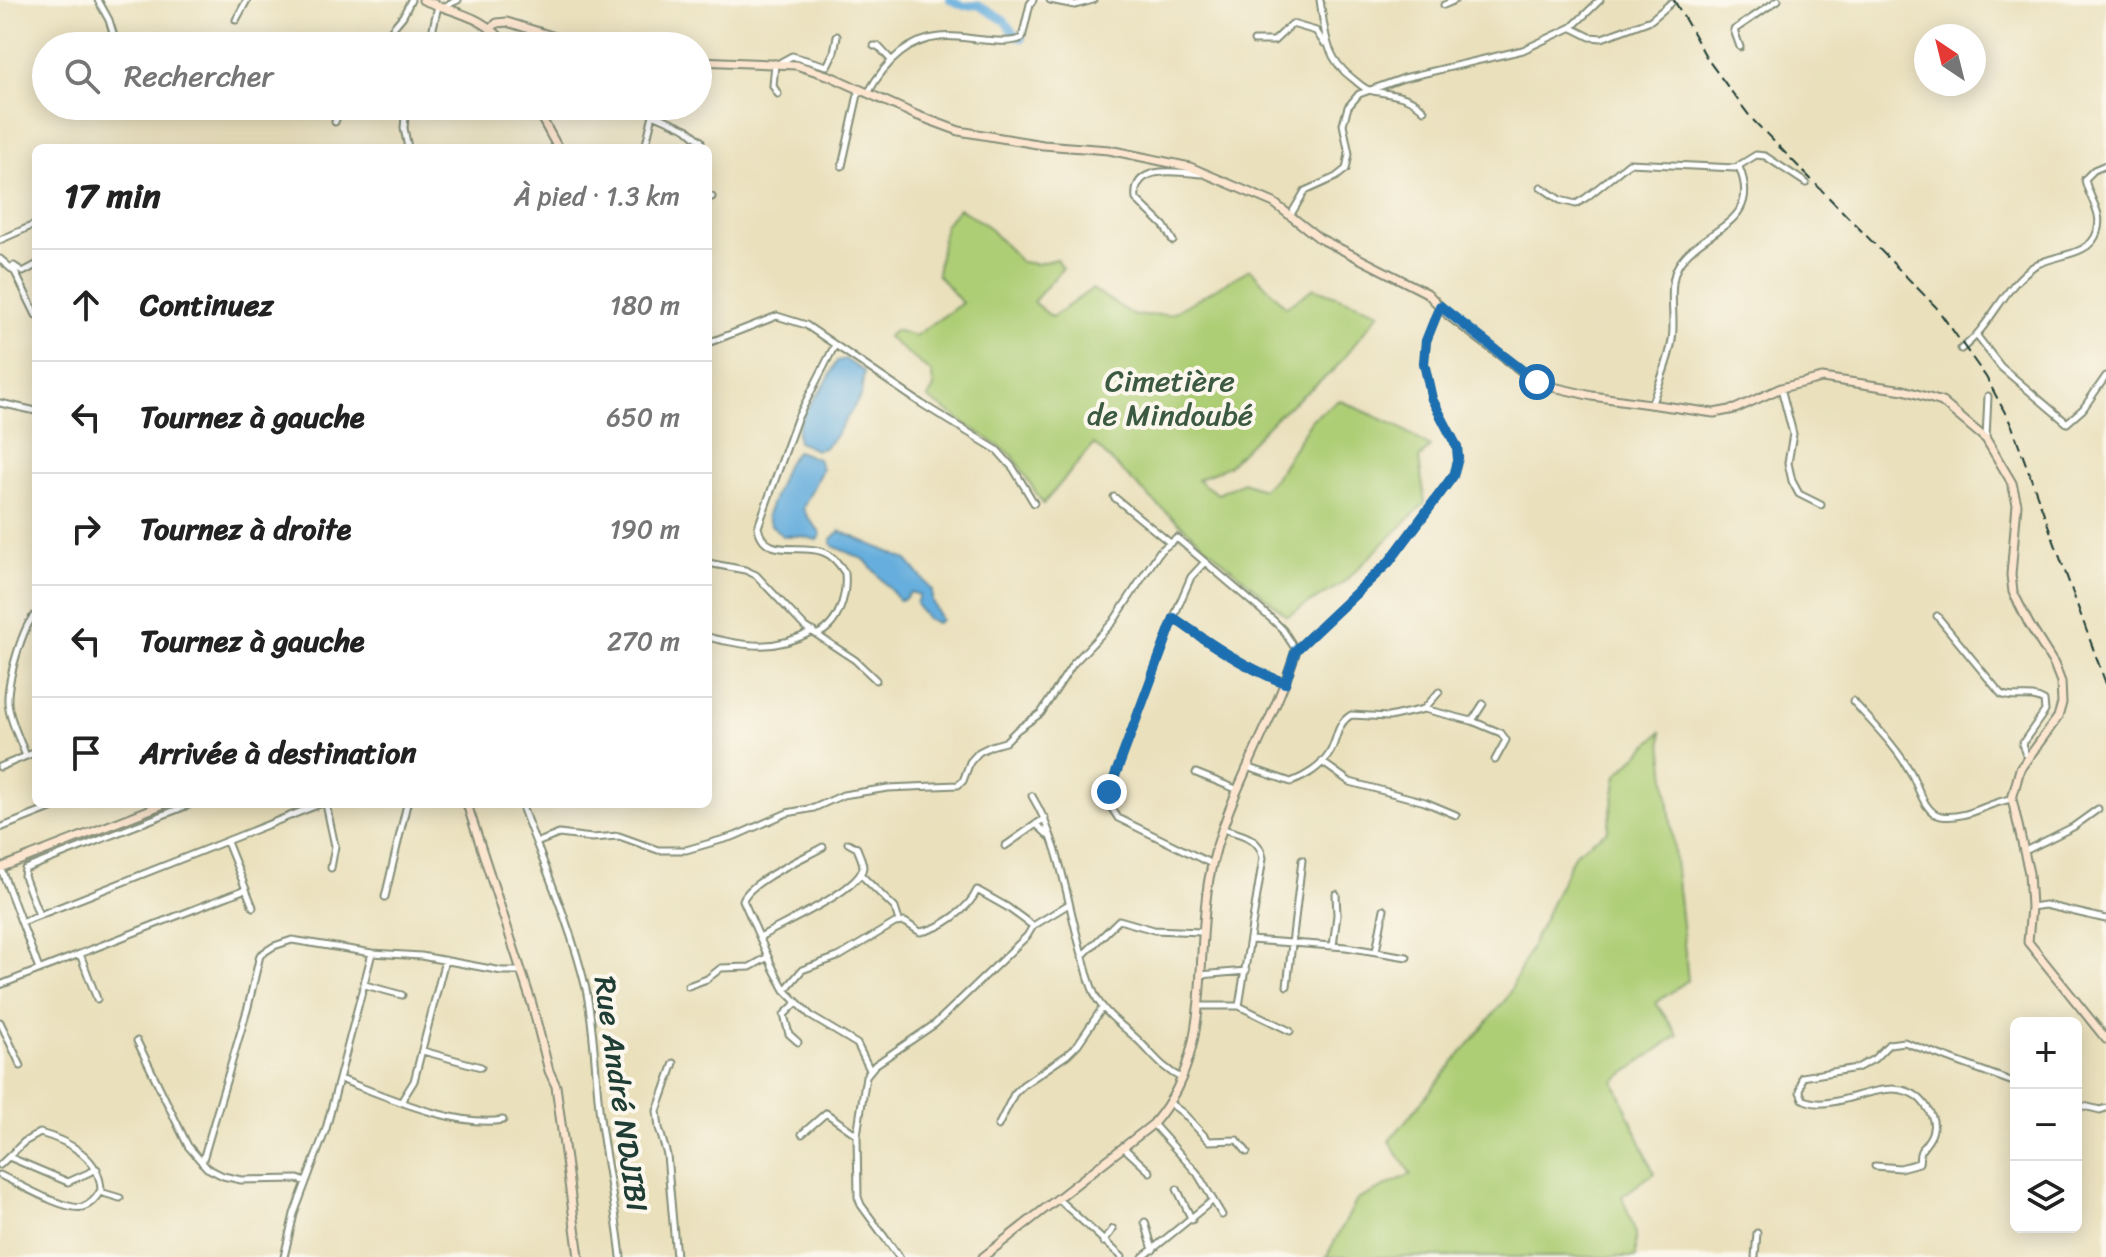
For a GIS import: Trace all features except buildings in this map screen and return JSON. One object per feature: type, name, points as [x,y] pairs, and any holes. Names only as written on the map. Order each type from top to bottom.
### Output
[{"type":"street","points":[[98,0],[113,32]]},
{"type":"street","points":[[236,20],[247,0]]},
{"type":"street","points":[[390,32],[411,0]]},
{"type":"street","points":[[423,0],[480,20],[496,32]]},
{"type":"street","points":[[440,7],[456,0]]},
{"type":"street","points":[[868,93],[882,69],[912,46],[940,37],[1017,40],[1024,34],[1033,0]]},
{"type":"street","points":[[1050,0],[1075,5],[1093,0]]},
{"type":"street","points":[[1320,0],[1327,47]]},
{"type":"street","points":[[1444,5],[1455,0]]},
{"type":"street","points":[[1290,216],[1305,191],[1346,169],[1349,154],[1343,132],[1345,112],[1355,98],[1404,78],[1523,50],[1572,27],[1600,0]]},
{"type":"street","points":[[1740,47],[1734,30],[1778,0]]},
{"type":"street","points":[[1572,27],[1590,37],[1608,36],[1651,20],[1671,3]]},
{"type":"street","points":[[433,32],[440,7]]},
{"type":"street","points":[[492,27],[507,22],[538,32]]},
{"type":"street","points":[[1254,41],[1274,41],[1289,25],[1295,24],[1316,31],[1340,69],[1367,91],[1398,95],[1424,110]]},
{"type":"street","points":[[778,62],[792,56],[827,66],[837,36]]},
{"type":"street","points":[[874,46],[878,46],[891,60]]},
{"type":"street","points":[[712,61],[778,62],[811,69],[959,131],[1043,145],[1109,150],[1181,164],[1274,203],[1319,238],[1427,293],[1537,382],[1581,394],[1651,406],[1724,412],[1781,388],[1822,378],[1904,390],[1942,402],[1986,439],[2015,492],[2013,592],[2054,664],[2062,691],[2058,717],[2027,758],[2012,799],[2025,851],[2031,907],[2028,942],[2106,1039]]},
{"type":"street","points":[[778,62],[773,86],[778,94]]},
{"type":"street","points":[[842,166],[859,90]]},
{"type":"street","points":[[405,120],[407,144]]},
{"type":"street","points":[[543,120],[556,144]]},
{"type":"street","points":[[646,144],[652,120]]},
{"type":"street","points":[[667,120],[687,129],[701,141]]},
{"type":"street","points":[[1541,187],[1560,200],[1576,204],[1629,163],[1739,167],[1756,155],[1765,156],[1806,183]]},
{"type":"street","points":[[1961,349],[1977,336],[1997,306],[2032,268],[2059,255],[2077,251],[2093,241],[2098,212],[2085,179],[2094,170],[2106,165]]},
{"type":"street","points":[[1651,406],[1673,338],[1675,273],[1688,252],[1725,227],[1740,210],[1746,197],[1746,183],[1739,167]]},
{"type":"street","points":[[1173,241],[1164,226],[1136,199],[1136,189],[1141,181],[1156,172],[1206,174]]},
{"type":"street","points":[[0,240],[32,226]]},
{"type":"street","points":[[0,259],[23,272],[32,267]]},
{"type":"street","points":[[10,265],[32,306]]},
{"type":"street","points":[[983,1257],[1124,1148],[1171,1104],[1193,1050],[1202,932],[1212,864],[1236,789],[1285,683],[1296,650],[1389,562],[1453,476],[1458,458],[1457,447],[1432,399],[1424,363],[1426,341],[1440,306]]},
{"type":"street","points":[[712,341],[777,316],[806,325],[997,450],[1013,468],[1034,503]]},
{"type":"street","points":[[1977,336],[2001,367],[2067,423],[2083,409],[2106,376]]},
{"type":"street","points":[[712,638],[753,646],[780,643],[826,631],[837,617],[845,573],[835,560],[822,551],[771,546],[763,540],[758,527],[797,419],[835,345]]},
{"type":"street","points":[[1781,388],[1793,434],[1788,463],[1792,481],[1799,494],[1821,505]]},
{"type":"street","points":[[1986,439],[1988,396]]},
{"type":"street","points":[[0,403],[32,410]]},
{"type":"street","points":[[1114,497],[1169,542]]},
{"type":"street","points":[[536,843],[559,834],[592,838],[619,836],[658,850],[686,850],[735,836],[787,813],[814,808],[843,795],[888,788],[961,784],[970,762],[979,752],[1005,742],[1041,713],[1073,664],[1113,622],[1160,551],[1177,538],[1274,621],[1296,650]]},
{"type":"street","points":[[1204,563],[1191,577],[1174,618],[1109,792],[1109,804],[1118,818],[1212,864]]},
{"type":"street","points":[[712,564],[756,575],[792,614],[855,660],[876,680]]},
{"type":"street","points":[[1937,616],[2001,694],[2010,697],[2035,696],[2044,701],[2045,711],[2022,744],[2027,758]]},
{"type":"street","points":[[1174,618],[1253,670],[1285,683]]},
{"type":"street","points":[[26,756],[8,701],[21,639],[32,619]]},
{"type":"street","points":[[1424,709],[1439,692]]},
{"type":"street","points":[[1853,701],[1911,772],[1932,811],[1939,817],[1961,817],[2012,799]]},
{"type":"street","points":[[1472,721],[1483,704]]},
{"type":"street","points":[[1246,766],[1291,782],[1322,762],[1329,754],[1340,723],[1351,715],[1389,717],[1424,709],[1472,721],[1504,736],[1506,740],[1495,760]]},
{"type":"street","points":[[0,767],[32,754]]},
{"type":"street","points":[[1322,762],[1350,782],[1425,802],[1456,815]]},
{"type":"street","points":[[1196,773],[1236,789]]},
{"type":"street","points":[[1032,796],[1052,838],[1095,995],[1162,1067],[1183,1079]]},
{"type":"street","points":[[0,828],[51,808]]},
{"type":"street","points":[[39,969],[0,867],[154,808]]},
{"type":"street","points":[[39,915],[24,876],[25,869],[181,808]]},
{"type":"street","points":[[22,922],[310,808]]},
{"type":"street","points":[[327,808],[335,846],[331,868]]},
{"type":"street","points":[[385,897],[406,808]]},
{"type":"street","points":[[468,808],[556,1086],[579,1257]]},
{"type":"street","name":"Rue André NDJIBI","points":[[523,808],[578,960],[588,1002],[606,1165],[617,1214],[621,1257]]},
{"type":"street","points":[[2025,851],[2073,827],[2098,809]]},
{"type":"street","points":[[1005,846],[1045,818]]},
{"type":"street","points":[[1036,824],[1052,838]]},
{"type":"street","points":[[1222,829],[1252,839],[1262,849],[1239,1006]]},
{"type":"street","points":[[227,842],[253,907]]},
{"type":"street","points":[[760,937],[834,897],[860,874],[863,864],[857,848],[848,843]]},
{"type":"street","points":[[823,847],[778,871],[745,894],[743,900],[785,990],[796,1003],[831,1030],[857,1044],[870,1070]]},
{"type":"street","points":[[1287,986],[1302,860]]},
{"type":"street","points":[[860,874],[895,908],[899,921],[924,932],[968,905],[977,890],[1033,926]]},
{"type":"street","points":[[0,985],[246,889]]},
{"type":"street","points":[[1333,946],[1336,894]]},
{"type":"street","points":[[899,1257],[858,1197],[857,1135],[864,1082],[870,1070],[935,1024],[1017,947],[1033,926],[1069,904]]},
{"type":"street","points":[[2031,907],[2045,905],[2106,919]]},
{"type":"street","points":[[1376,951],[1384,909]]},
{"type":"street","points":[[1082,956],[1119,920],[1154,930],[1202,932]]},
{"type":"street","points":[[785,990],[802,970],[840,956],[899,921]]},
{"type":"street","points":[[202,1163],[251,998],[260,955],[274,946],[292,940],[372,953],[445,960],[502,971],[521,971]]},
{"type":"street","points":[[1250,940],[1333,946],[1407,957]]},
{"type":"street","points":[[284,1257],[294,1214],[326,1129],[372,953]]},
{"type":"street","points":[[80,954],[97,999]]},
{"type":"street","points":[[688,986],[707,979],[721,968],[750,967],[768,957]]},
{"type":"street","points":[[401,1102],[412,1086],[423,1051],[445,960]]},
{"type":"street","points":[[1199,975],[1246,971]]},
{"type":"street","points":[[365,985],[402,995]]},
{"type":"street","points":[[796,1003],[784,1015],[789,1034],[798,1042]]},
{"type":"street","points":[[1197,1006],[1239,1006],[1290,1031]]},
{"type":"street","points":[[998,1126],[1014,1094],[1067,1055],[1103,1007]]},
{"type":"street","points":[[0,1022],[21,1066]]},
{"type":"street","points":[[137,1041],[188,1146],[202,1163],[231,1179],[298,1179],[306,1182]]},
{"type":"street","points":[[1875,1166],[1900,1168],[1919,1163],[1921,1150],[1928,1144],[1934,1121],[1918,1096],[1910,1092],[1879,1091],[1813,1104],[1803,1099],[1800,1092],[1802,1077],[1857,1068],[1874,1059],[1889,1044],[1904,1042],[2010,1081]]},
{"type":"street","points":[[423,1051],[481,1067]]},
{"type":"street","points":[[674,1063],[657,1111],[667,1155],[676,1257]]},
{"type":"street","points":[[340,1079],[401,1102],[478,1123],[503,1120]]},
{"type":"street","points":[[1171,1104],[1209,1141],[1237,1140],[1247,1152]]},
{"type":"street","points":[[2082,1106],[2100,1110],[2106,1108]]},
{"type":"street","points":[[802,1134],[826,1113],[857,1135]]},
{"type":"street","points":[[1153,1124],[1197,1173],[1222,1215]]},
{"type":"street","points":[[0,1165],[24,1142],[40,1133],[83,1154],[97,1169],[100,1192],[91,1203],[77,1208],[0,1175]]},
{"type":"street","points":[[1124,1148],[1150,1172]]},
{"type":"street","points":[[9,1157],[68,1182],[97,1169]]},
{"type":"street","points":[[1177,1189],[1192,1220]]},
{"type":"street","points":[[100,1192],[120,1198]]},
{"type":"street","points":[[1058,1199],[1122,1257]]},
{"type":"street","points":[[1143,1257],[1212,1201]]},
{"type":"street","points":[[1145,1222],[1153,1250]]},
{"type":"street","points":[[1103,1242],[1113,1229]]},
{"type":"street","points":[[1755,1257],[1757,1233]]},
{"type":"green space","name":"Cimetière de Mindoubé","points":[[959,208],[987,226],[1021,262],[1037,264],[1056,259],[1063,268],[1033,302],[1052,317],[1092,289],[1135,316],[1171,314],[1250,269],[1286,307],[1314,288],[1380,312],[1334,370],[1276,417],[1228,466],[1197,480],[1218,494],[1243,482],[1262,489],[1275,478],[1312,419],[1339,400],[1397,426],[1430,447],[1419,459],[1425,503],[1342,584],[1287,616],[1150,498],[1094,444],[1043,504],[1013,456],[928,398],[934,388],[931,372],[887,337],[895,330],[915,336],[962,303],[937,274],[945,224]]},
{"type":"green space","points":[[1661,732],[1688,980],[1656,1003],[1678,1035],[1614,1081],[1654,1173],[1622,1196],[1636,1234],[1636,1257],[1326,1257],[1357,1200],[1411,1174],[1389,1141],[1507,998],[1575,853],[1608,830],[1617,775]]},
{"type":"water","points":[[845,359],[864,372],[861,396],[834,438],[824,448],[816,450],[798,442],[801,418],[837,361]]},
{"type":"water","points":[[797,451],[818,459],[822,469],[803,508],[821,534],[817,540],[783,536],[770,524],[767,515],[787,463]]},
{"type":"water","points":[[840,531],[907,560],[932,590],[932,601],[941,620],[937,623],[927,619],[916,604],[919,595],[911,592],[899,600],[865,560],[833,546],[831,540]]},
{"type":"waterway","points":[[950,0],[964,6],[978,5],[1005,21],[1014,34],[1022,38]]},
{"type":"railway","points":[[1674,0],[1708,60],[1751,118],[1936,307],[1986,377],[2012,426],[2106,684]]},
{"type":"route","points":[[1109,792],[1174,618],[1253,670],[1285,683],[1296,650],[1389,562],[1441,495],[1456,469],[1458,452],[1432,399],[1424,368],[1426,341],[1440,306],[1537,382]]}]
